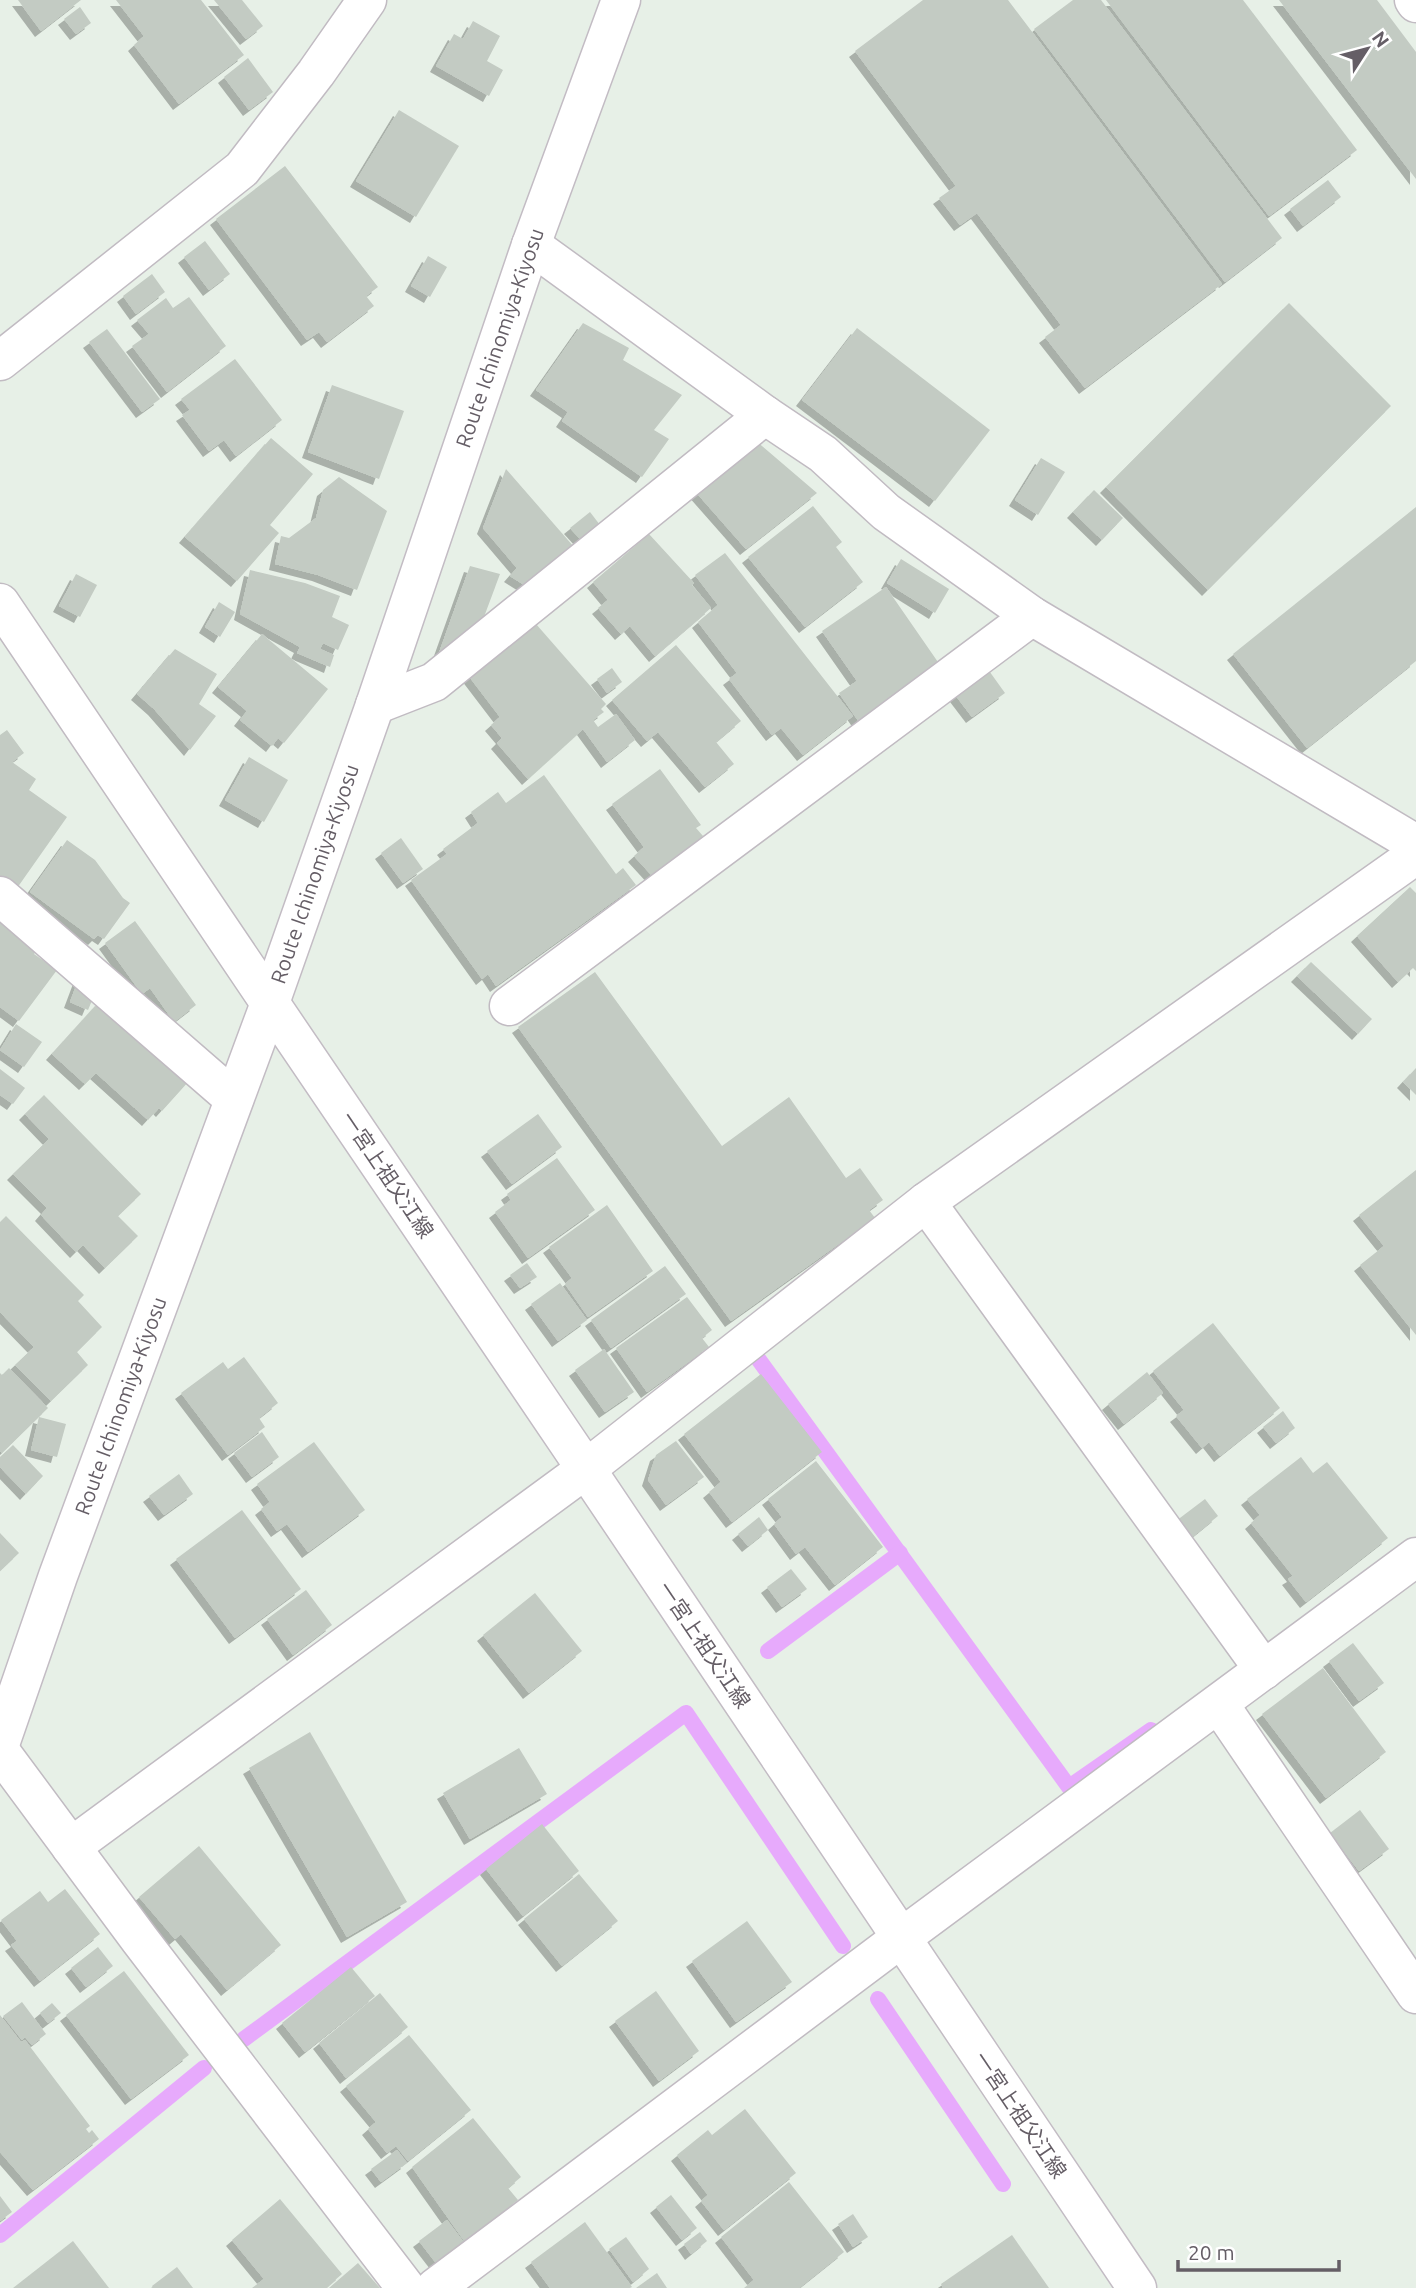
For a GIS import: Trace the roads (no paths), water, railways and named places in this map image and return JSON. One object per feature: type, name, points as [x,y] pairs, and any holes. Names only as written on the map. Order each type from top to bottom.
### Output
[{"type":"street","points":[[0,361],[242,169],[368,0]]},
{"type":"street","name":"Route Ichinomiya-Kiyosu","points":[[0,1744],[58,1576],[270,1003],[375,705],[610,8]]},
{"type":"street","points":[[531,245],[823,454],[886,512],[1032,616],[1416,844]]},
{"type":"street","points":[[375,705],[434,682],[765,415]]},
{"type":"street","name":"一宮上祖父江線","points":[[0,603],[1137,2288]]},
{"type":"street","points":[[509,1006],[1032,616]]},
{"type":"street","points":[[71,1847],[586,1469],[926,1202],[1416,855]]},
{"type":"street","points":[[0,896],[233,1099]]},
{"type":"street","points":[[926,1202],[1264,1670]]},
{"type":"street","points":[[435,2288],[901,1938],[1416,1557]]},
{"type":"street","points":[[1219,1704],[1416,1994]]},
{"type":"street","points":[[0,1751],[406,2288]]},
{"type":"waterway","points":[[759,1360],[1069,1787],[1151,1730]]},
{"type":"waterway","points":[[768,1651],[900,1553]]},
{"type":"waterway","points":[[244,2039],[686,1713],[843,1946]]},
{"type":"waterway","points":[[878,1999],[1003,2184]]},
{"type":"waterway","points":[[0,2235],[204,2068]]}]
